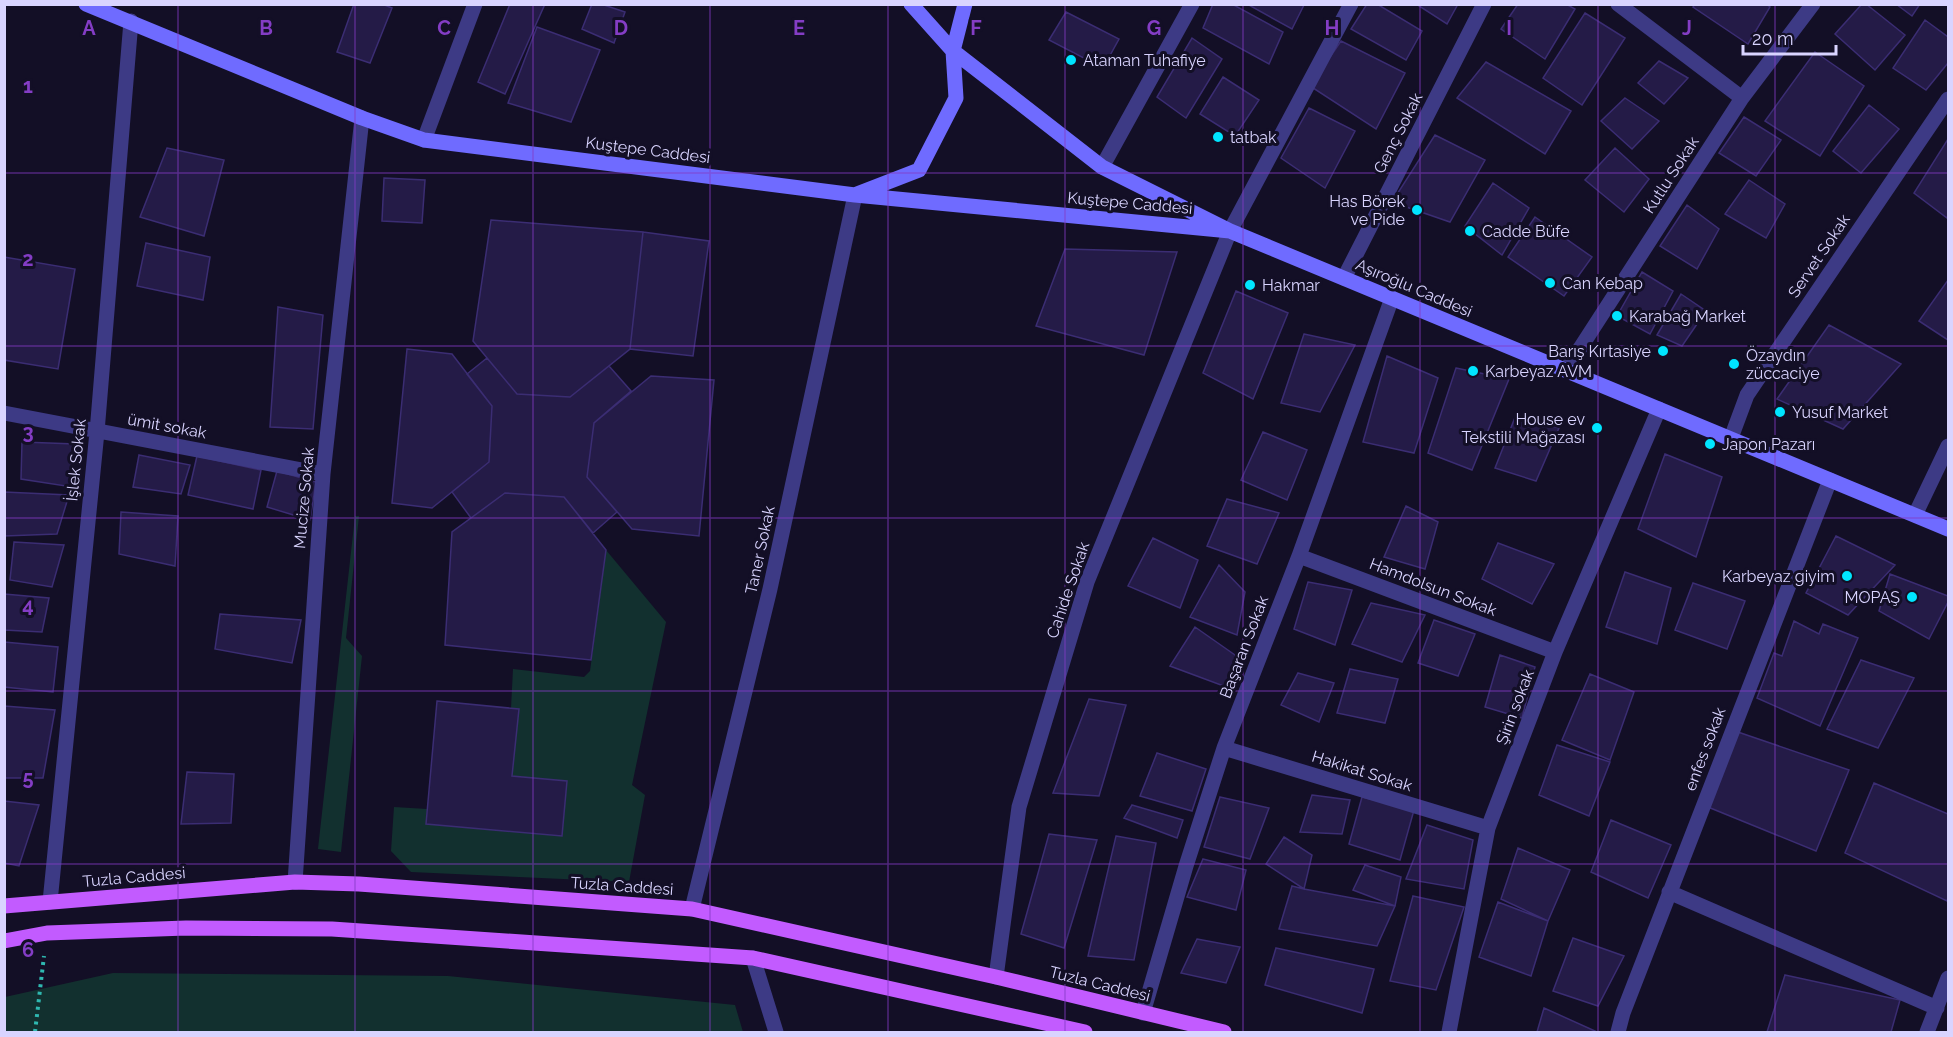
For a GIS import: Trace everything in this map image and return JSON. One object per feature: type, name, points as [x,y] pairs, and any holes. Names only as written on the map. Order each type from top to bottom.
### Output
[{"type":"main road","name":"Tuzla Caddesi","points":[[4,906],[295,882],[358,884],[692,909],[996,977],[1224,1032]]},
{"type":"main road","points":[[4,941],[46,933],[186,928],[332,929],[753,957],[1084,1032]]},
{"type":"street","name":"Kuştepe Caddesi","points":[[86,4],[362,118],[424,140],[855,195],[1230,231]]},
{"type":"street","points":[[424,140],[475,4]]},
{"type":"street","name":"Aşıroğlu Caddesi","points":[[911,4],[953,51],[1102,167],[1230,231],[1948,529]]},
{"type":"street","points":[[855,195],[919,170],[956,98],[953,51],[965,4]]},
{"type":"street","points":[[1102,167],[1192,4]]},
{"type":"street","name":"Cahide Sokak","points":[[996,977],[1019,807],[1087,582],[1230,231],[1352,4]]},
{"type":"street","name":"Genç Sokak","points":[[1344,278],[1484,4]]},
{"type":"street","points":[[1618,4],[1742,98]]},
{"type":"street","name":"Kutlu Sokak","points":[[1566,370],[1742,98],[1813,4]]},
{"type":"street","name":"İşlek Sokak","points":[[50,902],[97,432],[131,21]]},
{"type":"street","name":"Servet Sokak","points":[[1731,438],[1747,395],[1948,99]]},
{"type":"street","name":"Mucize Sokak","points":[[295,882],[323,474],[362,118]]},
{"type":"street","name":"Taner Sokak","points":[[692,909],[770,589],[855,195]]},
{"type":"street","name":"Başaran Sokak","points":[[1143,1013],[1186,866],[1224,748],[1299,556],[1392,298]]},
{"type":"street","name":"Şirin sokak","points":[[1449,1032],[1488,828],[1555,652],[1659,409]]},
{"type":"street","name":"ümit sokak","points":[[4,413],[323,474]]},
{"type":"street","points":[[1915,515],[1948,446]]},
{"type":"street","name":"enfes sokak","points":[[1618,1032],[1623,1013],[1669,892],[1830,480]]},
{"type":"street","name":"Hamdolsun Sokak","points":[[1299,556],[1555,652]]},
{"type":"street","name":"Hakikat Sokak","points":[[1224,748],[1488,828]]},
{"type":"street","points":[[1669,892],[1937,1008]]},
{"type":"street","points":[[753,957],[776,1032]]},
{"type":"street","points":[[1927,1032],[1948,978]]},
{"type":"path","points":[[35,1032],[46,933]]},
{"type":"green space","points":[[355,516],[359,516],[346,638],[362,656],[341,852],[318,849]]},
{"type":"green space","points":[[606,550],[666,622],[632,785],[645,795],[629,882],[411,872],[391,851],[394,807],[427,809],[426,824],[562,836],[567,781],[512,776],[519,709],[511,708],[513,669],[584,677],[590,671]]},
{"type":"green space","points":[[113,973],[448,976],[735,1005],[743,1032],[5,1032],[5,997]]},
{"type":"building","points":[[354,4],[382,4],[392,8],[370,63],[337,52]]},
{"type":"building","points":[[510,4],[545,4],[505,94],[478,82]]},
{"type":"building","points":[[592,4],[601,4],[625,12],[614,43],[582,29]]},
{"type":"building","points":[[1213,4],[1232,4],[1283,32],[1269,64],[1203,28]]},
{"type":"building","points":[[1247,4],[1303,4],[1304,5],[1292,29]]},
{"type":"building","points":[[1367,4],[1377,4],[1422,31],[1406,60],[1351,29]]},
{"type":"building","points":[[1416,4],[1458,4],[1447,24]]},
{"type":"building","points":[[1518,4],[1566,4],[1575,9],[1545,59],[1501,29]]},
{"type":"building","points":[[1695,4],[1766,4],[1770,7],[1748,44],[1693,7]]},
{"type":"building","points":[[1862,4],[1866,4],[1905,35],[1875,70],[1835,34]]},
{"type":"building","points":[[1896,4],[1920,4],[1912,16]]},
{"type":"building","points":[[1066,12],[1119,39],[1103,68],[1049,40]]},
{"type":"building","points":[[1585,13],[1625,38],[1582,105],[1543,78]]},
{"type":"building","points":[[1925,20],[1948,37],[1948,63],[1926,90],[1893,68]]},
{"type":"building","points":[[537,27],[600,50],[571,122],[508,103]]},
{"type":"building","points":[[1192,38],[1222,59],[1186,118],[1157,97]]},
{"type":"building","points":[[1341,41],[1405,73],[1376,129],[1310,86]]},
{"type":"building","points":[[1815,52],[1864,86],[1820,156],[1765,121]]},
{"type":"building","points":[[1659,61],[1688,78],[1664,104],[1638,83]]},
{"type":"building","points":[[1486,62],[1571,111],[1545,154],[1457,98]]},
{"type":"building","points":[[1223,77],[1259,100],[1235,136],[1200,114]]},
{"type":"building","points":[[1625,98],[1659,121],[1632,149],[1601,121]]},
{"type":"building","points":[[1869,105],[1899,129],[1861,173],[1833,151]]},
{"type":"building","points":[[1309,108],[1355,131],[1325,188],[1281,158]]},
{"type":"building","points":[[1744,117],[1781,140],[1756,176],[1719,153]]},
{"type":"building","points":[[1435,135],[1485,160],[1450,222],[1392,202]]},
{"type":"building","points":[[1948,139],[1948,215],[1947,218],[1914,193]]},
{"type":"building","points":[[167,148],[224,160],[204,236],[140,217]]},
{"type":"building","points":[[1615,148],[1649,179],[1624,212],[1585,180]]},
{"type":"building","points":[[384,178],[425,180],[422,223],[382,221]]},
{"type":"building","points":[[1749,180],[1785,204],[1766,238],[1725,214]]},
{"type":"building","points":[[1493,183],[1529,208],[1502,255],[1465,226]]},
{"type":"building","points":[[1687,205],[1719,229],[1697,269],[1660,246]]},
{"type":"building","points":[[1535,217],[1592,257],[1564,296],[1508,257]]},
{"type":"building","points":[[491,220],[643,232],[630,349],[570,397],[517,394],[473,341]]},
{"type":"building","points":[[643,232],[709,241],[693,356],[630,349]]},
{"type":"building","points":[[146,243],[210,257],[203,300],[137,286]]},
{"type":"building","points":[[1065,249],[1177,252],[1144,355],[1036,326]]},
{"type":"building","points":[[4,257],[75,269],[58,369],[4,360]]},
{"type":"building","points":[[1642,272],[1673,291],[1650,334],[1617,316]]},
{"type":"building","points":[[1948,280],[1948,340],[1919,321]]},
{"type":"building","points":[[1236,291],[1288,313],[1253,399],[1203,373]]},
{"type":"building","points":[[1681,294],[1706,311],[1682,346],[1657,335]]},
{"type":"building","points":[[278,307],[323,315],[313,429],[270,427]]},
{"type":"building","points":[[1829,325],[1901,364],[1843,429],[1777,399]]},
{"type":"building","points":[[1304,334],[1355,345],[1320,412],[1281,403]]},
{"type":"building","points":[[407,349],[452,354],[492,406],[489,462],[432,508],[392,503]]},
{"type":"building","points":[[1387,356],[1438,378],[1414,453],[1363,442]]},
{"type":"building","points":[[487,358],[517,394],[570,397],[609,366],[631,391],[594,423],[587,477],[617,512],[593,533],[564,497],[505,493],[471,518],[452,492],[489,462],[492,406],[467,374]]},
{"type":"building","points":[[1456,368],[1509,379],[1472,470],[1428,453]]},
{"type":"building","points":[[651,376],[714,380],[699,536],[632,529],[587,477],[594,423]]},
{"type":"building","points":[[1516,415],[1559,428],[1536,481],[1495,468]]},
{"type":"building","points":[[1263,432],[1307,450],[1287,500],[1241,480]]},
{"type":"building","points":[[22,442],[75,444],[72,487],[21,479]]},
{"type":"building","points":[[1665,454],[1722,477],[1696,557],[1638,529]]},
{"type":"building","points":[[139,455],[190,465],[181,494],[133,487]]},
{"type":"building","points":[[197,456],[261,470],[253,509],[188,495]]},
{"type":"building","points":[[277,471],[316,482],[310,520],[267,507]]},
{"type":"building","points":[[4,492],[69,495],[57,534],[4,536]]},
{"type":"building","points":[[505,493],[564,497],[606,550],[591,660],[445,645],[452,532]]},
{"type":"building","points":[[1227,499],[1279,513],[1257,564],[1207,546]]},
{"type":"building","points":[[1406,506],[1438,522],[1425,569],[1384,557]]},
{"type":"building","points":[[121,512],[178,516],[175,566],[119,554]]},
{"type":"building","points":[[1836,536],[1895,565],[1848,615],[1806,593]]},
{"type":"building","points":[[1153,538],[1198,560],[1180,608],[1128,586]]},
{"type":"building","points":[[14,542],[64,545],[52,587],[10,580]]},
{"type":"building","points":[[1498,543],[1554,564],[1532,604],[1482,579]]},
{"type":"building","points":[[1219,565],[1245,592],[1237,635],[1190,617]]},
{"type":"building","points":[[1625,572],[1671,588],[1657,644],[1606,627]]},
{"type":"building","points":[[1890,574],[1948,596],[1948,602],[1929,639],[1879,611]]},
{"type":"building","points":[[1308,582],[1352,590],[1335,645],[1294,629]]},
{"type":"building","points":[[1693,583],[1745,601],[1727,649],[1675,630]]},
{"type":"building","points":[[4,594],[49,598],[42,632],[4,630]]},
{"type":"building","points":[[1371,603],[1425,615],[1402,662],[1352,644]]},
{"type":"building","points":[[220,614],[301,620],[292,663],[215,649]]},
{"type":"building","points":[[1434,620],[1475,634],[1458,676],[1418,663]]},
{"type":"building","points":[[1794,621],[1819,634],[1823,624],[1858,638],[1820,726],[1757,698],[1774,653],[1782,656]]},
{"type":"building","points":[[1195,627],[1235,655],[1229,688],[1170,666]]},
{"type":"building","points":[[4,642],[58,647],[53,692],[4,687]]},
{"type":"building","points":[[1500,655],[1535,667],[1522,718],[1485,707]]},
{"type":"building","points":[[1861,660],[1914,678],[1878,748],[1827,729]]},
{"type":"building","points":[[1350,669],[1398,679],[1385,723],[1337,713]]},
{"type":"building","points":[[1298,673],[1334,683],[1319,722],[1281,705]]},
{"type":"building","points":[[1590,674],[1634,692],[1610,760],[1562,740]]},
{"type":"building","points":[[1089,699],[1126,705],[1099,796],[1053,793]]},
{"type":"building","points":[[437,701],[519,709],[512,776],[567,781],[562,836],[426,824]]},
{"type":"building","points":[[4,706],[55,710],[43,778],[4,778]]},
{"type":"building","points":[[1732,730],[1849,770],[1816,851],[1703,805]]},
{"type":"building","points":[[1557,745],[1610,762],[1589,816],[1539,795]]},
{"type":"building","points":[[1157,753],[1206,769],[1192,811],[1140,796]]},
{"type":"building","points":[[187,772],[234,774],[231,823],[181,824]]},
{"type":"building","points":[[1874,783],[1948,814],[1947,901],[1845,853]]},
{"type":"building","points":[[1312,795],[1350,800],[1342,834],[1300,832]]},
{"type":"building","points":[[1220,797],[1269,808],[1250,859],[1204,847]]},
{"type":"building","points":[[1362,797],[1414,810],[1400,860],[1349,844]]},
{"type":"building","points":[[4,801],[39,805],[19,866],[4,863]]},
{"type":"building","points":[[1132,805],[1183,820],[1177,838],[1124,818]]},
{"type":"building","points":[[1611,820],[1671,845],[1648,898],[1591,872]]},
{"type":"building","points":[[1427,825],[1473,840],[1464,889],[1406,879]]},
{"type":"building","points":[[1049,834],[1097,840],[1064,948],[1021,934]]},
{"type":"building","points":[[1116,836],[1156,843],[1134,960],[1088,956]]},
{"type":"building","points":[[1284,837],[1312,855],[1304,889],[1266,864]]},
{"type":"building","points":[[1518,848],[1570,870],[1548,921],[1501,899]]},
{"type":"building","points":[[1203,859],[1246,870],[1236,910],[1187,897]]},
{"type":"building","points":[[1365,865],[1401,877],[1395,906],[1353,890]]},
{"type":"building","points":[[1292,886],[1395,906],[1377,946],[1279,929]]},
{"type":"building","points":[[1413,896],[1464,907],[1436,990],[1390,981]]},
{"type":"building","points":[[1498,902],[1548,921],[1531,976],[1479,957]]},
{"type":"building","points":[[1573,938],[1624,956],[1598,1006],[1553,991]]},
{"type":"building","points":[[1197,939],[1240,947],[1226,983],[1181,973]]},
{"type":"building","points":[[1276,948],[1374,969],[1362,1013],[1265,985]]},
{"type":"building","points":[[1785,975],[1900,1000],[1891,1032],[1767,1032]]},
{"type":"building","points":[[1544,1008],[1595,1031],[1537,1032]]},
{"type":"place","name":"Ataman Tuhafiye","points":[[1071,60]]},
{"type":"place","name":"tatbak","points":[[1218,137]]},
{"type":"place","name":"Has Börek ve Pide","points":[[1417,210]]},
{"type":"place","name":"Cadde Büfe","points":[[1470,231]]},
{"type":"place","name":"Can Kebap","points":[[1550,283]]},
{"type":"place","name":"Hakmar","points":[[1250,285]]},
{"type":"place","name":"Karabağ Market","points":[[1617,316]]},
{"type":"place","name":"Barış Kırtasiye","points":[[1663,351]]},
{"type":"place","name":"Özaydın züccaciye","points":[[1734,364]]},
{"type":"place","name":"Karbeyaz AVM","points":[[1473,371]]},
{"type":"place","name":"Yusuf Market","points":[[1780,412]]},
{"type":"place","name":"House ev Tekstili Mağazası","points":[[1597,428]]},
{"type":"place","name":"Japon Pazarı","points":[[1710,444]]},
{"type":"place","name":"Karbeyaz giyim","points":[[1847,576]]},
{"type":"place","name":"MOPAŞ","points":[[1912,597]]}]
